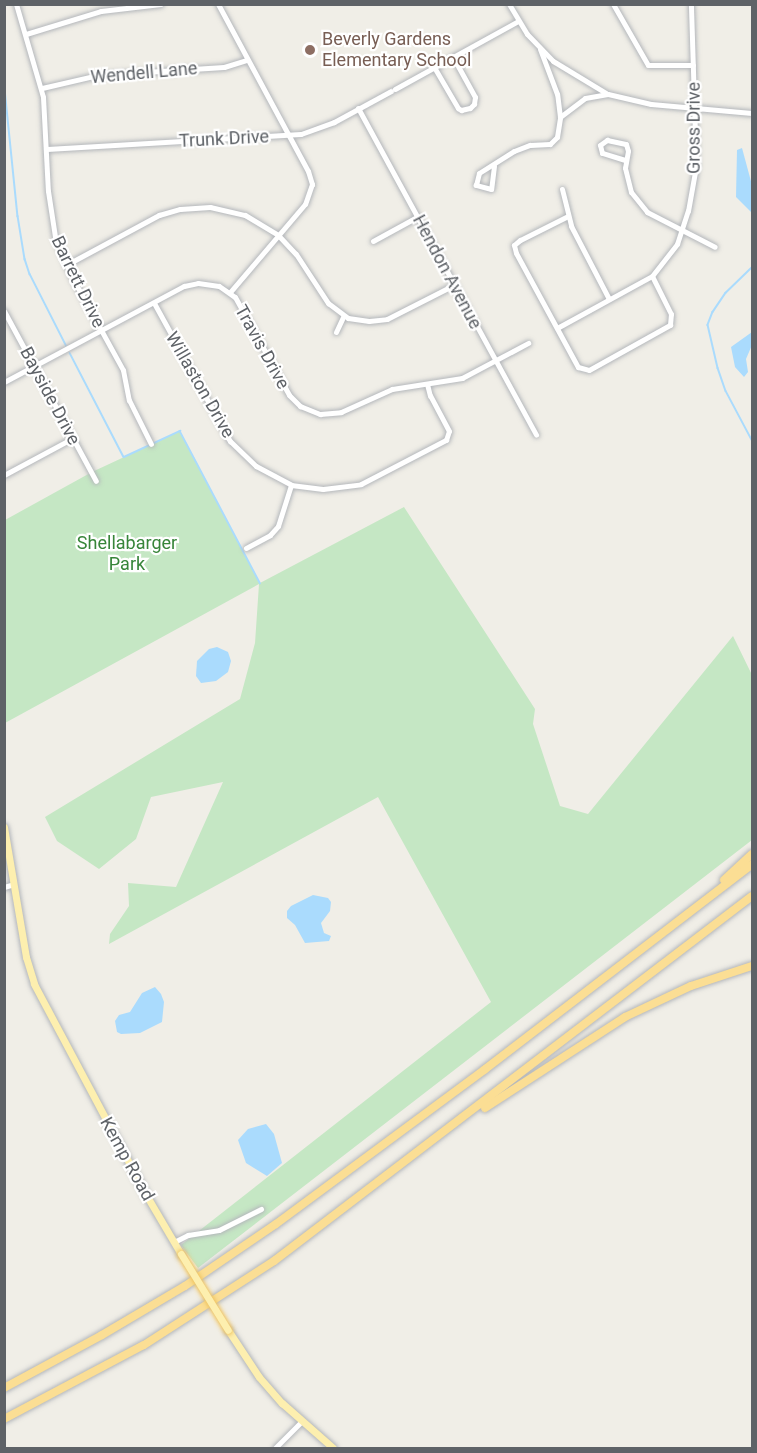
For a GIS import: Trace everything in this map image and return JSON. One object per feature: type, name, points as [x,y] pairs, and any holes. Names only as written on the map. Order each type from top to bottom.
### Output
[{"type":"highway","points":[[692,909],[753,854]]},
{"type":"highway","points":[[4,1388],[102,1335],[185,1286],[276,1224],[484,1070],[753,864]]},
{"type":"highway","points":[[4,1419],[144,1345],[274,1261],[753,896]]},
{"type":"highway","points":[[436,1138],[625,1017],[691,986],[753,966]]},
{"type":"main road","name":"Kemp Road","points":[[4,827],[26,957],[36,989],[174,1242],[228,1330],[259,1377],[302,1422],[333,1449]]},
{"type":"street","name":"Barrett Drive","points":[[16,4],[42,88],[51,219],[66,265],[123,370],[129,400],[151,444]]},
{"type":"street","points":[[26,34],[101,11],[161,4]]},
{"type":"street","points":[[218,4],[308,171],[312,184],[305,204],[230,292]]},
{"type":"street","points":[[509,4],[518,21],[540,49],[565,70],[608,93],[651,104],[753,113]]},
{"type":"street","points":[[613,4],[648,65],[693,65]]},
{"type":"street","name":"Gross Drive","points":[[557,328],[652,276],[672,252],[682,231],[696,166],[691,4]]},
{"type":"street","name":"Trunk Drive","points":[[47,149],[288,135],[310,131],[393,90],[518,21]]},
{"type":"street","points":[[494,166],[491,189],[476,185],[479,173],[522,147],[554,141],[558,137],[560,117],[553,78],[540,49]]},
{"type":"street","points":[[434,67],[458,108],[461,110],[470,108],[474,104],[475,97],[453,57]]},
{"type":"street","name":"Wendell Lane","points":[[42,88],[98,75],[224,67],[247,60]]},
{"type":"street","points":[[560,117],[585,98],[608,93]]},
{"type":"street","name":"Hendon Avenue","points":[[358,108],[536,435]]},
{"type":"street","points":[[625,160],[602,153],[600,145],[607,140],[626,144],[628,151],[625,160],[631,192],[647,212],[715,247]]},
{"type":"street","points":[[562,189],[568,216],[609,299]]},
{"type":"street","points":[[66,265],[150,220],[180,209],[210,207],[234,212],[257,221],[278,236],[296,254],[321,295],[343,316],[369,321],[387,319],[454,285]]},
{"type":"street","points":[[373,241],[417,216]]},
{"type":"street","points":[[568,216],[514,245],[516,253],[578,367],[583,370],[670,325],[671,314],[652,276]]},
{"type":"street","name":"Travis Drive","points":[[4,382],[184,286],[198,283],[212,284],[230,292],[285,389],[306,410],[320,414],[334,414],[380,393],[462,378],[528,343]]},
{"type":"street","name":"Willaston Drive","points":[[154,303],[230,441],[256,466],[291,484],[323,489],[362,484],[446,440],[449,431],[430,396],[428,384]]},
{"type":"street","name":"Bayside Drive","points":[[4,311],[96,481]]},
{"type":"street","points":[[336,332],[343,316]]},
{"type":"street","points":[[4,475],[73,438]]},
{"type":"street","points":[[246,548],[270,535],[278,526],[291,484]]},
{"type":"street","points":[[4,887],[14,884]]},
{"type":"street","points":[[174,1242],[188,1235],[219,1230],[261,1209]]},
{"type":"street","points":[[275,1449],[302,1422]]},
{"type":"green space","name":"Shellabarger Park","points":[[180,431],[260,583],[404,507],[535,709],[533,724],[560,806],[588,814],[733,636],[752,675],[752,840],[198,1268],[181,1245],[491,1002],[378,797],[109,944],[110,934],[129,906],[128,883],[176,887],[223,782],[151,797],[136,839],[99,869],[57,841],[45,817],[240,699],[255,643],[259,584],[5,723],[5,520],[92,472]]},
{"type":"water","points":[[742,148],[752,185],[752,213],[736,197],[737,150]]},
{"type":"water","points":[[752,332],[752,345],[746,359],[748,372],[744,377],[735,367],[731,347]]},
{"type":"water","points":[[217,647],[228,652],[231,661],[228,672],[216,681],[201,683],[196,676],[197,661],[209,649]]},
{"type":"water","points":[[313,895],[328,898],[331,902],[330,911],[321,923],[324,933],[331,936],[329,941],[305,943],[295,925],[287,918],[287,911],[291,906]]},
{"type":"water","points":[[155,987],[164,1002],[162,1022],[140,1033],[121,1034],[117,1032],[115,1021],[119,1015],[130,1012],[142,993]]},
{"type":"water","points":[[266,1124],[274,1134],[282,1163],[267,1176],[246,1163],[238,1140],[248,1129]]},
{"type":"waterway","points":[[4,79],[18,216],[25,259],[30,274],[66,345]]},
{"type":"waterway","points":[[752,268],[726,293],[713,312],[708,325],[726,391],[752,440]]},
{"type":"waterway","points":[[70,353],[124,457],[180,431],[260,583]]},
{"type":"place","name":"Beverly Gardens Elementary School","points":[[310,50]]}]
